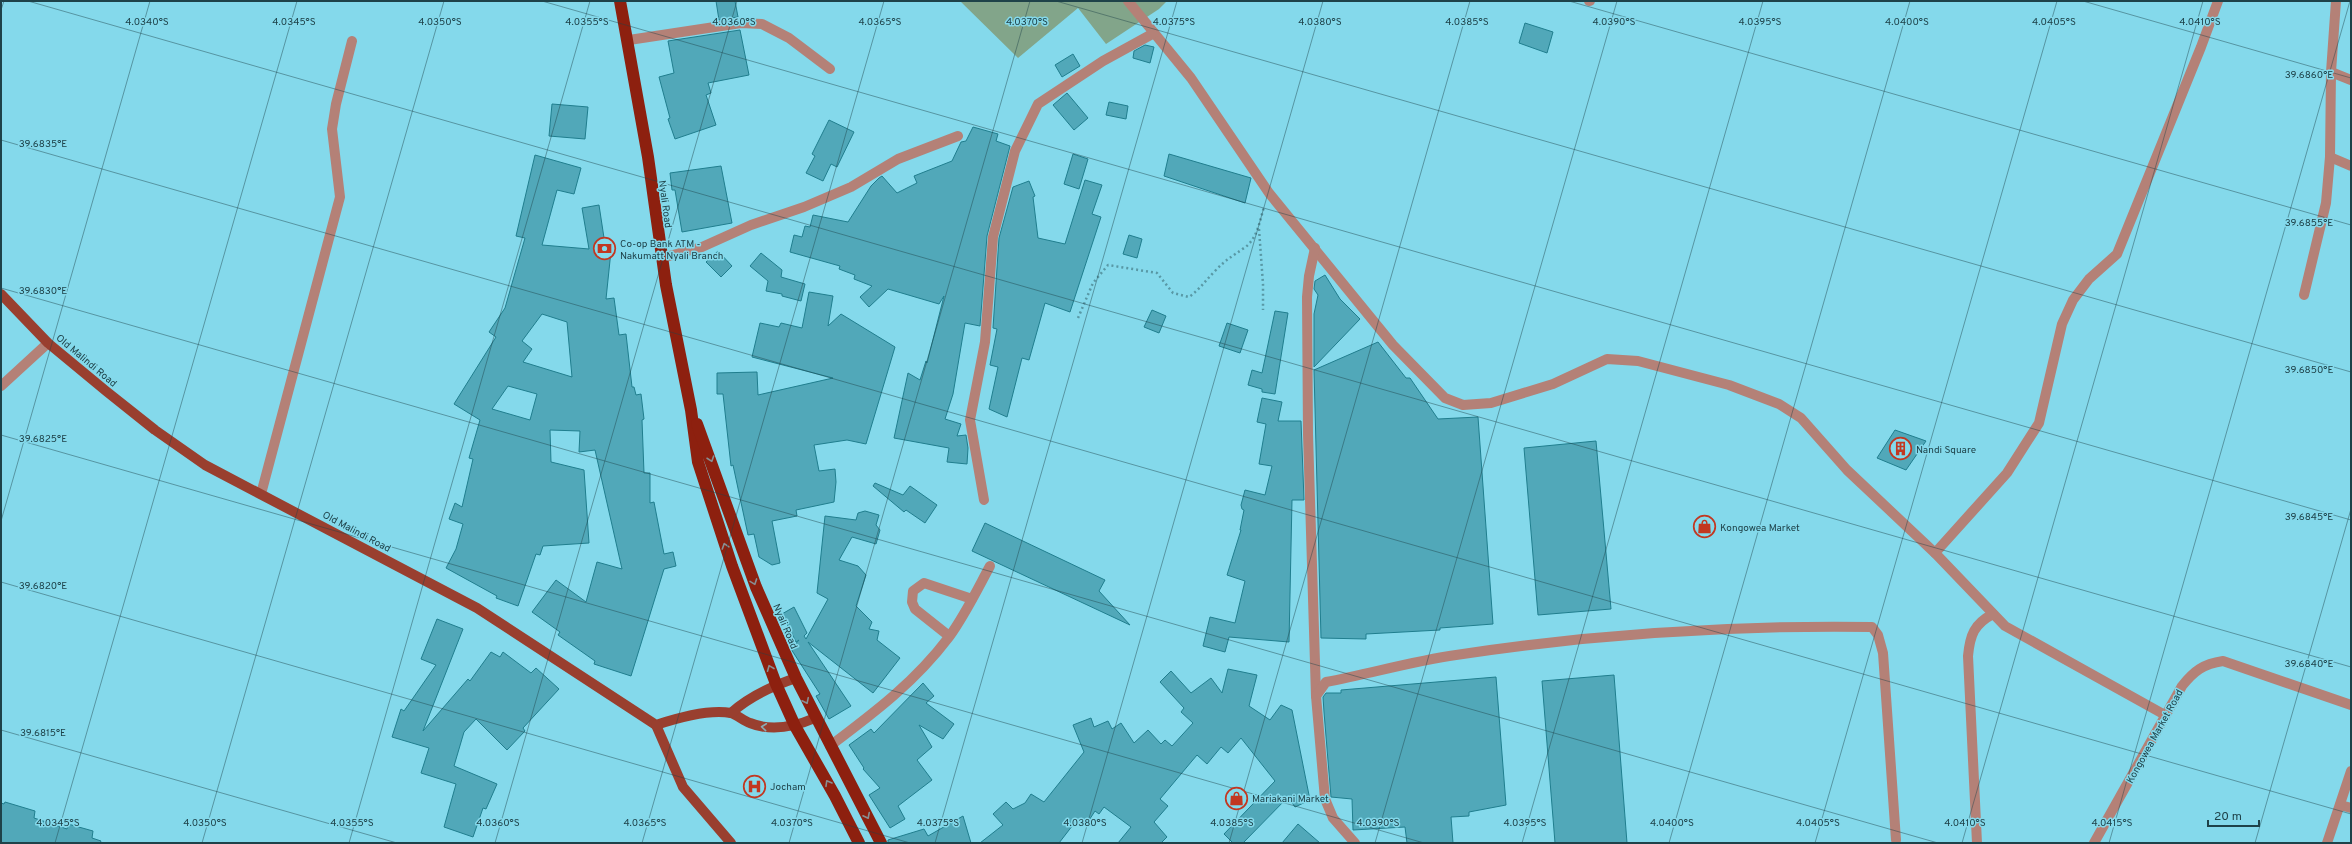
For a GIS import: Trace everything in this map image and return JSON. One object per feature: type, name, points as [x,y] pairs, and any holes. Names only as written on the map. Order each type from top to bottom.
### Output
[{"type":"highway","name":"Nyali Road","points":[[620,1],[629,40],[662,258],[691,410],[698,462],[732,566],[776,684],[795,726],[835,796],[858,843]]},
{"type":"highway","name":"Nyali Road","points":[[691,410],[710,454],[756,587],[815,718],[880,843]]},
{"type":"main road","name":"Old Malindi Road","points":[[1,294],[48,343],[155,430],[205,465],[477,608],[656,725]]},
{"type":"main road","points":[[731,713],[744,702],[776,684],[796,678]]},
{"type":"main road","points":[[731,843],[682,787],[656,725],[689,715],[731,713],[756,726],[795,726],[815,718]]},
{"type":"street","points":[[1128,1],[1191,78],[1270,193],[1393,345],[1445,398],[1463,405],[1491,403],[1553,384],[1607,359],[1638,361],[1729,385],[1779,404],[1801,418],[1847,470],[1935,553],[1993,614],[2019,634],[2165,715]]},
{"type":"street","points":[[1935,553],[2007,473],[2039,423],[2062,324],[2073,300],[2089,279],[2117,254],[2218,1]]},
{"type":"street","points":[[2304,295],[2326,203],[2330,157],[2331,72],[2336,1]]},
{"type":"street","points":[[629,40],[741,23],[762,24],[789,38],[830,69]]},
{"type":"street","points":[[984,500],[970,420],[985,342],[993,237],[1015,151],[1038,104],[1103,61],[1154,33]]},
{"type":"street","points":[[261,494],[340,198],[332,129],[336,104],[352,41]]},
{"type":"street","points":[[2331,72],[2351,80]]},
{"type":"street","points":[[662,258],[702,247],[751,225],[804,207],[851,187],[898,159],[958,136]]},
{"type":"street","points":[[2330,157],[2351,166]]},
{"type":"street","points":[[1315,248],[1309,276],[1307,305],[1308,434],[1316,696],[1325,799],[1333,818],[1355,843]]},
{"type":"street","points":[[1,386],[48,343]]},
{"type":"street","points":[[830,746],[891,700],[949,636],[990,566]]},
{"type":"street","points":[[949,636],[915,609],[912,602],[913,591],[924,583],[972,599]]},
{"type":"street","points":[[1977,843],[1968,656],[1974,631],[1981,621],[1993,614]]},
{"type":"street","points":[[1316,696],[1326,682],[1454,655],[1513,647],[1678,630],[1811,626],[1872,627],[1878,635],[1883,653],[1896,840]]},
{"type":"street","name":"Kongowea Market Road","points":[[2094,843],[2182,686],[2195,671],[2208,664],[2223,661],[2351,705]]},
{"type":"street","points":[[2327,843],[2351,771]]},
{"type":"street","points":[[2340,805],[2351,808]]},
{"type":"path","points":[[1078,318],[1093,283],[1108,265],[1157,273],[1173,294],[1189,297],[1202,288],[1215,271],[1233,254],[1246,248],[1259,228],[1270,193]]},
{"type":"path","points":[[1259,228],[1263,284],[1263,310]]},
{"type":"green space","points":[[960,1],[1167,1],[1159,9],[1106,44],[1078,8],[1018,58]]},
{"type":"building","points":[[716,1],[735,1],[738,17],[719,20]]},
{"type":"building","points":[[1525,23],[1553,32],[1547,53],[1519,43]]},
{"type":"building","points":[[740,30],[749,75],[708,83],[711,93],[706,95],[716,125],[675,139],[668,119],[670,118],[659,77],[674,73],[668,41]]},
{"type":"building","points":[[1145,45],[1154,47],[1150,63],[1133,58],[1134,51]]},
{"type":"building","points":[[1073,54],[1080,66],[1062,77],[1055,65]]},
{"type":"building","points":[[1067,93],[1088,118],[1074,130],[1053,105]]},
{"type":"building","points":[[1109,102],[1128,106],[1126,119],[1106,115]]},
{"type":"building","points":[[552,104],[588,107],[585,139],[549,136]]},
{"type":"building","points":[[829,120],[854,132],[837,167],[831,164],[823,181],[806,173],[815,156],[812,154]]},
{"type":"building","points":[[973,127],[998,134],[996,141],[1010,146],[987,236],[980,326],[965,323],[953,394],[945,419],[961,424],[957,436],[966,435],[968,448],[967,464],[947,462],[949,448],[894,438],[908,373],[920,380],[926,361],[927,363],[944,296],[939,304],[888,289],[869,307],[860,297],[872,286],[854,279],[855,275],[839,269],[840,266],[790,252],[794,235],[802,237],[805,226],[810,227],[813,215],[848,222],[871,186],[879,178],[882,176],[897,193],[917,183],[914,176],[952,161],[961,142],[966,141]]},
{"type":"building","points":[[1073,154],[1088,159],[1079,189],[1064,184]]},
{"type":"building","points":[[1169,154],[1251,178],[1245,203],[1164,176]]},
{"type":"building","points":[[535,155],[581,168],[574,194],[557,190],[542,245],[589,249],[582,208],[599,205],[606,251],[611,251],[606,299],[614,298],[619,335],[626,334],[632,387],[634,387],[636,395],[641,394],[644,419],[642,420],[644,473],[650,473],[650,503],[654,502],[664,554],[673,552],[676,566],[664,569],[631,676],[594,664],[595,661],[558,635],[560,632],[532,612],[556,580],[586,602],[597,562],[622,569],[595,450],[579,452],[580,431],[550,430],[551,462],[584,470],[589,543],[543,546],[540,555],[536,554],[518,606],[496,598],[497,596],[446,568],[456,549],[463,524],[449,519],[455,503],[462,507],[473,459],[469,458],[480,420],[454,404],[496,337],[489,332],[505,308],[525,238],[516,236]],"holes":[[[542,314],[567,322],[572,377],[523,362],[532,349],[522,341]],[[508,386],[537,394],[530,420],[492,409]]]},
{"type":"building","points":[[721,166],[732,223],[682,232],[675,190],[672,190],[670,173]]},
{"type":"building","points":[[1085,180],[1102,185],[1092,214],[1101,217],[1070,312],[1045,303],[1029,360],[1022,358],[1007,417],[989,409],[998,367],[990,365],[997,329],[993,328],[999,238],[1013,187],[1029,181],[1035,196],[1033,197],[1038,238],[1065,244]]},
{"type":"building","points":[[1129,235],[1142,239],[1137,258],[1123,254]]},
{"type":"building","points":[[718,251],[732,266],[721,277],[706,262]]},
{"type":"building","points":[[761,253],[782,270],[781,277],[805,284],[801,301],[782,296],[782,294],[766,291],[768,281],[750,266]]},
{"type":"building","points":[[1325,275],[1340,299],[1360,319],[1314,367],[1314,314],[1318,295],[1314,289],[1315,281]]},
{"type":"building","points":[[809,292],[833,296],[828,326],[841,314],[895,347],[866,444],[847,440],[814,445],[819,471],[835,469],[836,482],[834,502],[796,510],[797,516],[772,521],[780,563],[772,565],[759,557],[754,534],[748,535],[733,465],[731,466],[723,394],[717,394],[717,373],[757,372],[758,395],[833,378],[752,357],[760,323],[779,327],[781,323],[802,328]]},
{"type":"building","points":[[1152,310],[1166,316],[1159,333],[1144,327]]},
{"type":"building","points":[[1275,311],[1288,313],[1275,394],[1262,392],[1262,389],[1248,385],[1252,370],[1262,373]]},
{"type":"building","points":[[1227,323],[1248,330],[1240,353],[1219,346]]},
{"type":"building","points":[[1378,342],[1406,378],[1410,378],[1438,419],[1478,417],[1493,624],[1440,628],[1440,630],[1366,634],[1366,639],[1321,638],[1314,370]]},
{"type":"building","points":[[1262,398],[1282,402],[1278,421],[1301,421],[1304,500],[1292,500],[1289,642],[1229,637],[1225,652],[1203,646],[1210,617],[1235,623],[1245,581],[1227,575],[1241,530],[1244,510],[1242,509],[1241,505],[1245,490],[1265,495],[1272,466],[1259,464],[1266,424],[1257,422]]},
{"type":"building","name":"Nandi Square","points":[[1895,430],[1926,441],[1906,470],[1877,458]]},
{"type":"building","points":[[1596,441],[1611,609],[1538,615],[1524,448]]},
{"type":"building","points":[[875,483],[903,495],[910,486],[937,505],[925,523],[906,510],[904,512],[873,486]]},
{"type":"building","points":[[865,511],[879,515],[876,525],[880,530],[876,544],[852,537],[839,560],[858,566],[866,575],[856,606],[872,622],[869,629],[879,631],[877,640],[900,658],[873,693],[808,642],[851,706],[829,719],[816,696],[820,694],[791,649],[799,640],[796,642],[782,614],[794,607],[807,633],[804,636],[806,639],[828,599],[817,593],[825,516],[856,520],[858,513]]},
{"type":"building","points":[[985,523],[1105,580],[1099,591],[1130,625],[972,551]]},
{"type":"building","points":[[437,619],[463,629],[423,731],[468,679],[470,681],[491,652],[500,657],[503,652],[531,673],[536,668],[559,689],[523,728],[525,731],[507,750],[476,719],[464,732],[454,766],[497,784],[486,809],[483,808],[473,837],[444,827],[456,784],[421,773],[429,748],[392,737],[401,709],[404,711],[436,665],[421,659]]},
{"type":"building","points":[[1228,669],[1257,675],[1249,706],[1270,720],[1281,705],[1292,710],[1310,800],[1295,807],[1288,797],[1243,843],[1233,843],[1224,834],[1275,781],[1241,738],[1228,753],[1221,747],[1207,764],[1197,755],[1160,799],[1168,806],[1154,822],[1167,837],[1161,843],[1118,843],[1131,827],[1104,807],[1099,814],[1095,811],[1086,825],[1079,820],[1078,822],[1076,821],[1059,843],[980,843],[1003,825],[993,814],[1006,802],[1013,809],[1025,803],[1031,794],[1044,802],[1084,752],[1073,725],[1091,718],[1094,727],[1108,721],[1112,729],[1121,723],[1134,743],[1148,730],[1161,744],[1165,740],[1172,746],[1193,723],[1181,712],[1184,708],[1160,682],[1171,671],[1191,693],[1211,678],[1222,693]]},
{"type":"building","points":[[1614,675],[1627,843],[1555,843],[1542,681]]},
{"type":"building","points":[[1496,677],[1506,805],[1469,812],[1469,816],[1451,817],[1453,843],[1407,843],[1405,827],[1353,830],[1352,799],[1331,797],[1323,697],[1326,693],[1341,693],[1341,690]]},
{"type":"building","points":[[923,683],[934,696],[926,703],[954,724],[943,739],[919,725],[932,747],[917,760],[932,780],[898,806],[905,819],[890,828],[869,795],[880,788],[863,769],[864,768],[849,745],[871,729],[874,733]]},
{"type":"building","points":[[5,802],[35,811],[34,818],[67,829],[68,824],[93,831],[92,838],[101,841],[100,843],[1,843],[1,803],[4,804]]},
{"type":"building","points":[[963,816],[971,843],[888,843],[888,840],[924,829],[928,836]]},
{"type":"building","points":[[1298,824],[1320,843],[1282,843]]},
{"type":"place","name":"Co-op Bank ATM - Nakumatt Nyali Branch","points":[[604,249]]},
{"type":"place","name":"Nandi Square","points":[[1901,449]]},
{"type":"place","name":"Kongowea Market","points":[[1705,527]]},
{"type":"place","name":"Jocham","points":[[755,786]]},
{"type":"place","name":"Mariakani Market","points":[[1236,798]]}]
